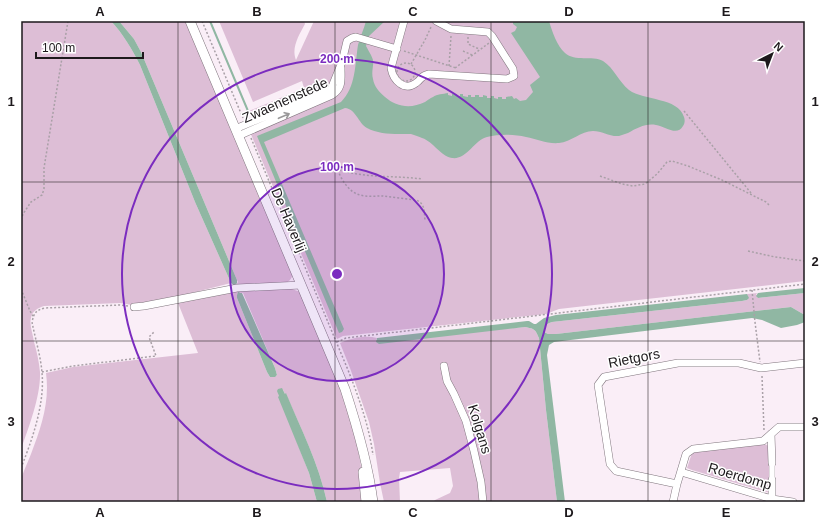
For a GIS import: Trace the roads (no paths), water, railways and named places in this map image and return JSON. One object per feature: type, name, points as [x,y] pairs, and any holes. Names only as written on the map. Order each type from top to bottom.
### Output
[{"type":"street","name":"De Haverlij","points":[[190,21],[345,389],[363,446],[373,502]]},
{"type":"street","points":[[404,21],[391,68],[392,74],[402,85],[409,86],[415,84],[423,76],[429,74],[507,79],[514,76],[513,69],[488,32],[451,29],[434,23]]},
{"type":"street","name":"Zwaenenstede","points":[[237,132],[338,92],[340,87],[342,62],[347,41],[352,38],[356,37],[397,49]]},
{"type":"street","points":[[134,307],[237,288],[301,285]]},
{"type":"street","name":"Rietgors","points":[[677,484],[616,471],[610,464],[598,385],[604,377],[678,363],[739,363],[761,368],[805,363]]},
{"type":"street","name":"Kolgans","points":[[444,366],[447,381],[466,421],[481,482],[483,502]]},
{"type":"street","points":[[673,502],[686,454],[693,449],[763,441],[779,427],[805,426]]},
{"type":"street","name":"De Haverlij","points":[[358,431],[366,502]]},
{"type":"street","points":[[771,434],[772,499]]},
{"type":"street","name":"Roerdomp","points":[[681,472],[772,499],[793,502]]},
{"type":"waterway","points":[[210,21],[248,111]]}]
